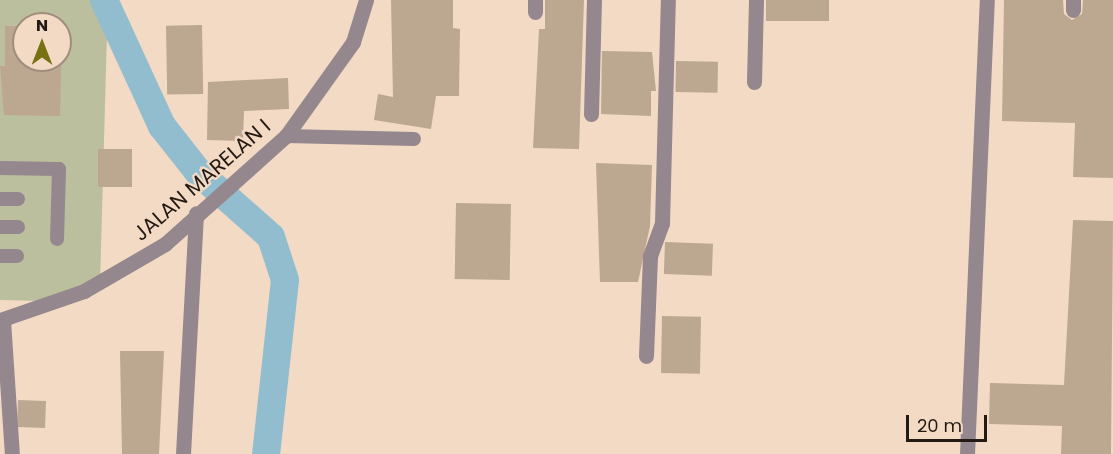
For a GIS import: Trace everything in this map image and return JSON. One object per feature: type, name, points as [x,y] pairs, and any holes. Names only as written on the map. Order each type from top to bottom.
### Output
[{"type":"street","name":"JALAN MARELAN I","points":[[1,320],[84,291],[165,244],[196,213],[286,136],[353,42],[366,0]]},
{"type":"street","points":[[591,114],[594,0]]},
{"type":"street","points":[[646,356],[650,256],[662,223],[668,0]]},
{"type":"street","points":[[754,82],[756,0]]},
{"type":"street","points":[[967,454],[987,0]]},
{"type":"street","points":[[183,454],[196,213]]},
{"type":"street","points":[[1,320],[12,454]]},
{"type":"lane","points":[[286,136],[414,139]]},
{"type":"lane","points":[[0,168],[59,169],[57,239]]},
{"type":"lane","points":[[0,199],[18,199]]},
{"type":"lane","points":[[0,227],[18,227]]},
{"type":"lane","points":[[0,256],[16,256]]},
{"type":"green space","points":[[0,0],[101,0],[107,33],[100,285],[43,301],[0,300]]},
{"type":"building","points":[[391,0],[453,0],[453,28],[460,29],[459,96],[436,96],[431,129],[374,120],[378,94],[393,97]]},
{"type":"building","points":[[545,0],[584,0],[579,149],[533,148],[539,29],[545,29]]},
{"type":"building","points":[[766,0],[829,0],[829,21],[766,21]]},
{"type":"building","points":[[1004,0],[1063,0],[1064,14],[1072,20],[1082,14],[1083,0],[1113,0],[1113,178],[1073,177],[1075,123],[1002,121]]},
{"type":"building","points":[[202,25],[203,94],[167,95],[166,26]]},
{"type":"building","points":[[5,26],[12,26],[12,72],[61,72],[60,116],[4,115],[0,66],[5,66]]},
{"type":"building","points":[[602,51],[652,52],[656,91],[651,91],[651,116],[601,114]]},
{"type":"building","points":[[676,61],[718,62],[717,93],[675,92]]},
{"type":"building","points":[[288,78],[289,109],[244,111],[243,141],[207,140],[208,82]]},
{"type":"building","points":[[98,149],[132,149],[132,187],[98,187]]},
{"type":"building","points":[[596,163],[652,165],[650,226],[638,282],[600,282]]},
{"type":"building","points":[[456,203],[511,204],[510,280],[455,279]]},
{"type":"building","points":[[1073,220],[1113,221],[1111,454],[1061,454],[1062,426],[989,424],[990,383],[1064,385]]},
{"type":"building","points":[[665,242],[713,244],[712,276],[664,274]]},
{"type":"building","points":[[662,316],[701,317],[700,374],[661,373]]},
{"type":"building","points":[[120,351],[164,351],[159,454],[122,454]]},
{"type":"building","points":[[18,400],[46,401],[45,428],[17,427]]},
{"type":"waterway","points":[[104,0],[162,126],[199,173],[271,237],[285,280],[266,454]]}]
